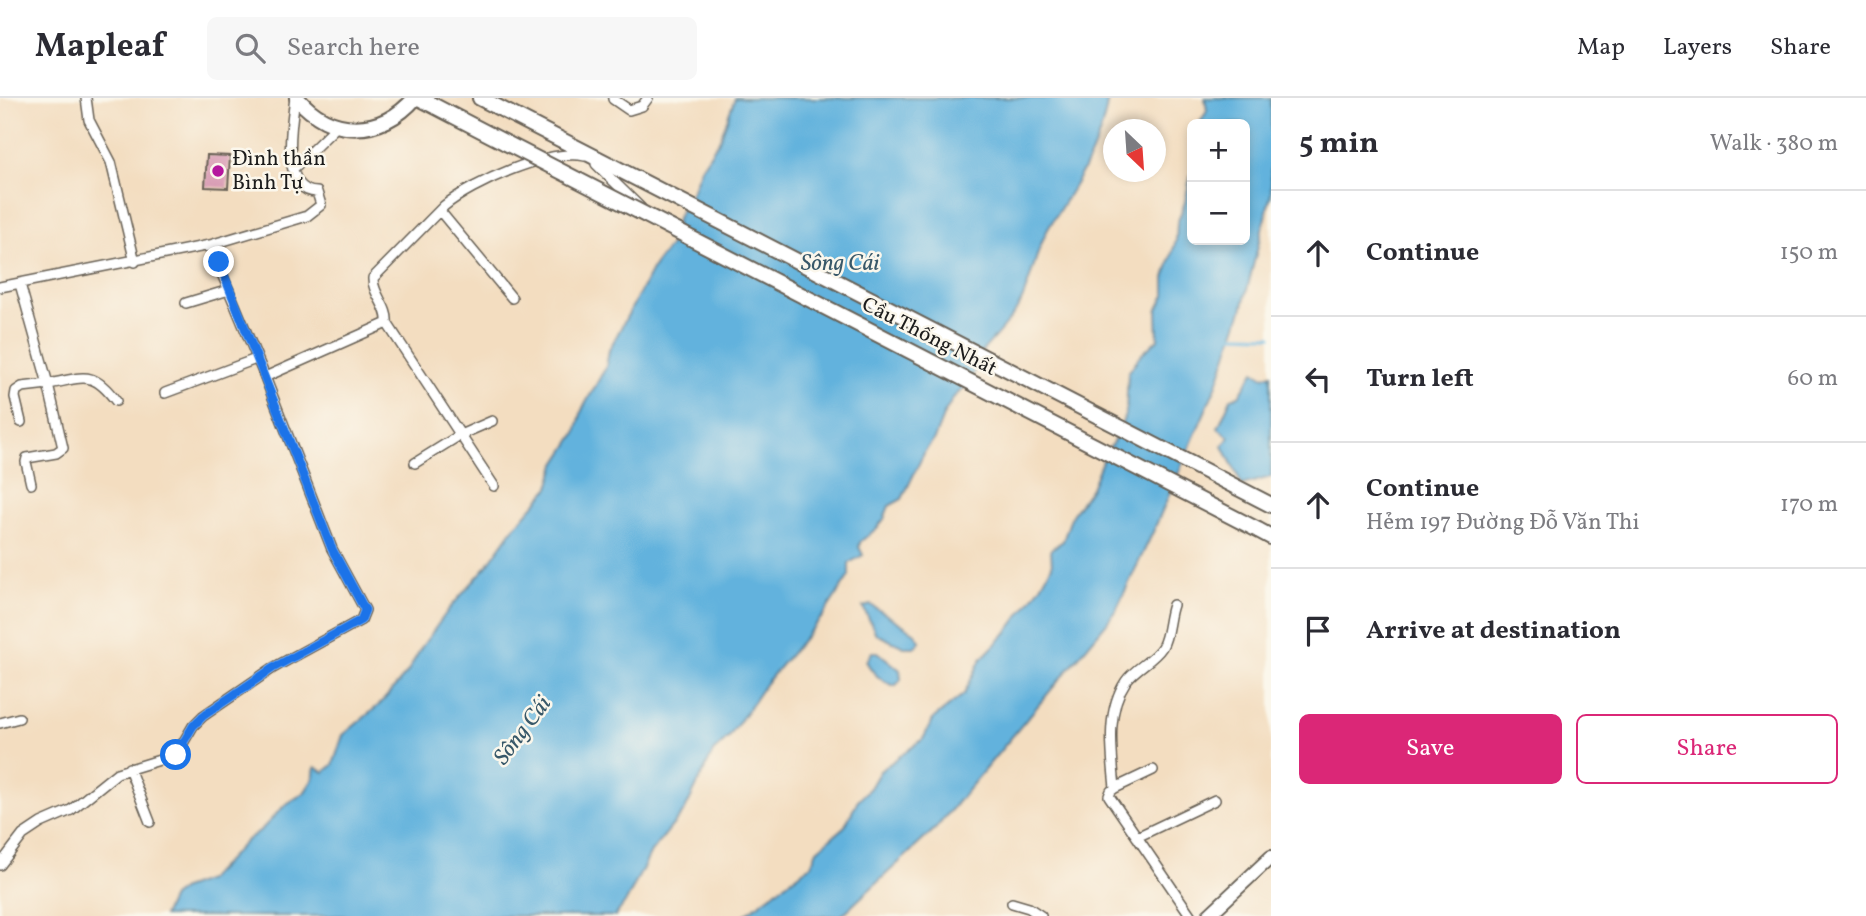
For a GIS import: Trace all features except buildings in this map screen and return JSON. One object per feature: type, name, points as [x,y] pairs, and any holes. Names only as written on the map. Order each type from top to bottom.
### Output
[{"type":"main road","points":[[296,98],[315,116],[337,126],[355,128],[383,123],[417,98]]},
{"type":"main road","name":"Cầu Thống Nhất","points":[[417,98],[1265,533]]},
{"type":"main road","name":"Cầu Thống Nhất","points":[[480,98],[1271,505]]},
{"type":"main road","points":[[1208,916],[1271,858]]},
{"type":"street","points":[[86,98],[89,120],[111,162],[135,262]]},
{"type":"street","points":[[0,287],[210,245],[307,216],[321,205],[317,192],[311,192],[299,183],[289,152],[296,98]]},
{"type":"street","points":[[613,99],[629,110],[637,109],[648,98]]},
{"type":"street","points":[[294,168],[337,126]]},
{"type":"street","points":[[494,486],[387,323],[387,313],[374,287],[373,278],[455,197],[511,170],[547,158],[583,154],[603,169],[655,222]]},
{"type":"street","points":[[440,211],[512,298]]},
{"type":"street","points":[[0,866],[23,835],[41,823],[71,810],[106,781],[129,768],[176,755],[193,726],[214,708],[273,668],[361,620],[365,615],[365,610],[340,565],[320,520],[210,245]]},
{"type":"street","points":[[20,284],[63,447],[56,453],[27,458],[31,484]]},
{"type":"street","points":[[186,303],[229,290]]},
{"type":"street","points":[[265,377],[387,323]]},
{"type":"street","points":[[165,393],[256,359]]},
{"type":"street","points":[[21,422],[15,397],[16,391],[22,387],[90,377],[99,381],[116,401]]},
{"type":"street","points":[[415,463],[460,435],[492,421]]},
{"type":"street","points":[[1115,788],[1111,741],[1111,722],[1115,709],[1126,681],[1161,649],[1167,636],[1173,605]]},
{"type":"street","points":[[0,723],[19,718]]},
{"type":"street","points":[[129,768],[150,822]]},
{"type":"street","points":[[1153,770],[1115,788],[1109,796],[1191,916]]},
{"type":"street","points":[[1138,837],[1215,800]]},
{"type":"street","points":[[1012,903],[1029,908],[1041,916]]},
{"type":"water","name":"Sông Cái","points":[[735,98],[1108,98],[1093,151],[1044,237],[1019,306],[975,359],[975,371],[944,414],[934,439],[925,451],[902,499],[889,506],[877,528],[860,542],[863,555],[849,563],[849,576],[822,617],[766,683],[729,737],[713,752],[685,810],[651,852],[627,900],[615,916],[163,916],[172,897],[183,889],[208,880],[285,805],[304,793],[313,779],[315,767],[324,772],[333,765],[343,735],[379,705],[407,673],[449,609],[549,488],[556,464],[576,433],[582,410],[606,367],[609,350],[654,266],[673,241],[677,218],[701,168],[720,139]]},
{"type":"water","points":[[1205,98],[1271,98],[1271,194],[1242,310],[1217,384],[1117,608],[936,828],[841,916],[743,916],[811,865],[817,850],[845,826],[858,800],[870,788],[880,771],[923,739],[934,718],[964,694],[981,659],[1007,632],[1041,586],[1052,566],[1051,549],[1063,541],[1072,515],[1091,488],[1104,456],[1118,434],[1126,412],[1128,373],[1139,357],[1158,339],[1157,311],[1165,295],[1165,278],[1187,193],[1187,245],[1250,245],[1250,119],[1202,119],[1207,111]]},
{"type":"water","points":[[1254,371],[1264,377],[1271,374],[1271,477],[1242,485],[1223,446],[1229,437],[1218,428],[1231,398],[1239,396]]},
{"type":"water","points":[[871,605],[914,632],[920,641],[915,647],[904,647],[876,634],[863,607]]},
{"type":"water","points":[[872,652],[878,652],[900,670],[901,680],[895,686],[878,677],[869,666],[866,661]]},
{"type":"waterway","points":[[1234,335],[1271,336]]},
{"type":"place","name":"Đình thần Bình Tự","points":[[218,171]]},
{"type":"route","points":[[176,755],[193,726],[203,716],[273,668],[361,620],[365,615],[365,610],[340,565],[320,520],[219,262]]}]
